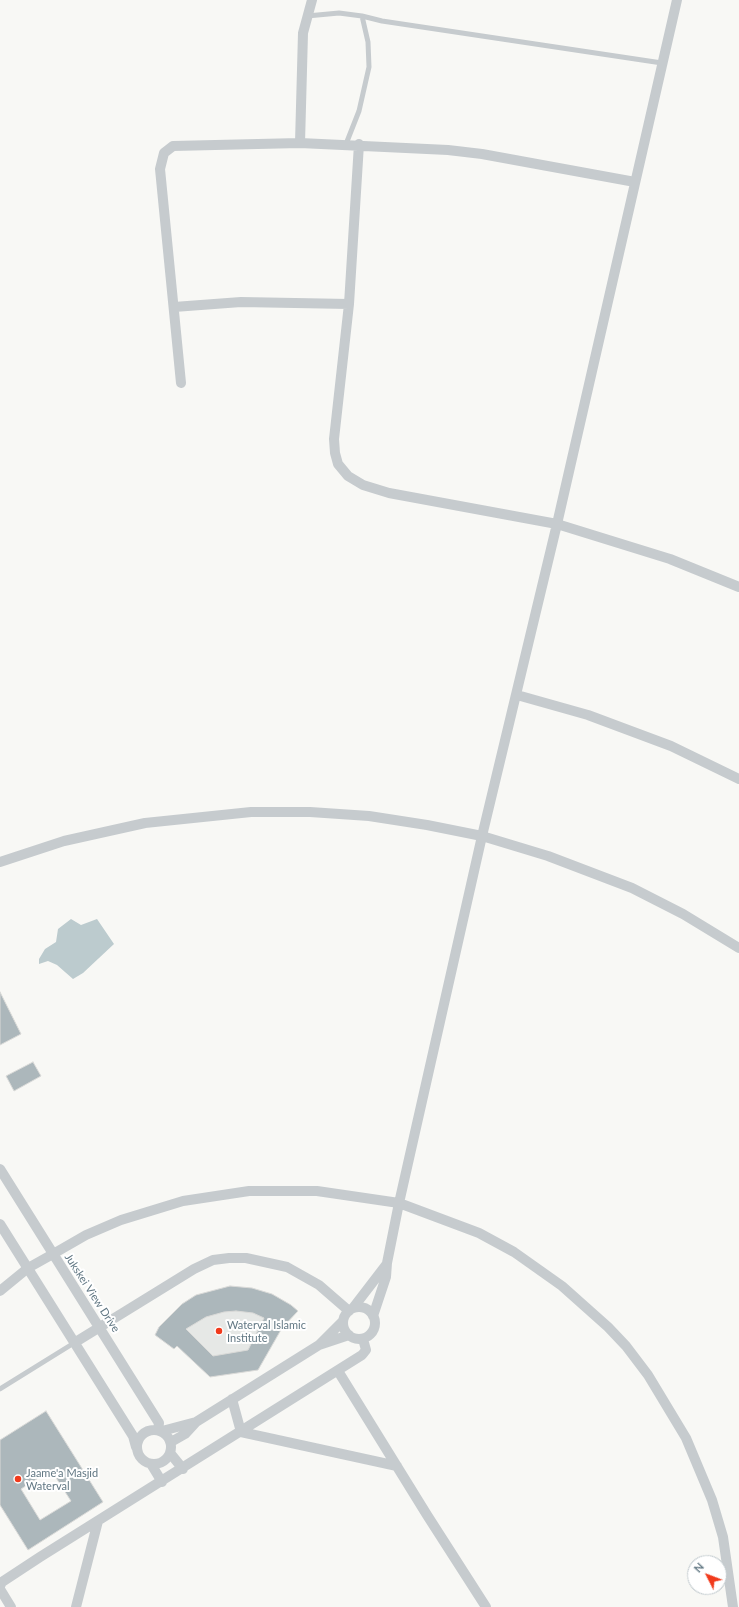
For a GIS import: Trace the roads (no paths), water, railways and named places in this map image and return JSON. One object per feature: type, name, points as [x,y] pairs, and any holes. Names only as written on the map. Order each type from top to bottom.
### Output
[{"type":"street","points":[[300,143],[303,33],[306,16],[312,0]]},
{"type":"street","points":[[373,1316],[386,1277],[387,1263],[399,1203],[482,836],[557,524],[677,0]]},
{"type":"street","points":[[181,383],[160,169],[164,153],[173,146],[300,143],[359,144],[482,154],[635,182]]},
{"type":"street","points":[[359,144],[349,304],[334,439],[335,453],[338,464],[348,476],[363,485],[389,493],[557,524],[670,559],[739,588]]},
{"type":"street","points":[[174,307],[241,302],[349,304]]},
{"type":"street","points":[[517,695],[588,715],[651,738],[678,749],[739,779]]},
{"type":"street","points":[[0,862],[64,841],[145,823],[251,812],[310,812],[369,816],[427,825],[482,836],[548,856],[632,888],[683,914],[739,948]]},
{"type":"street","name":"Jukskei View Drive","points":[[0,1169],[159,1423],[160,1431]]},
{"type":"street","points":[[0,1291],[28,1268],[86,1235],[121,1220],[183,1201],[249,1191],[317,1191],[399,1203],[479,1233],[514,1252],[562,1286],[626,1346],[648,1375],[670,1410],[699,1465],[712,1500],[723,1537],[733,1607]]},
{"type":"street","points":[[0,1224],[133,1436],[142,1460],[151,1464],[162,1462],[170,1453],[171,1442]]},
{"type":"street","points":[[74,1343],[194,1269],[213,1260],[229,1258],[246,1258],[287,1267],[319,1285],[351,1310],[365,1308],[373,1316],[375,1321],[372,1332],[362,1339],[353,1338],[349,1335],[345,1331],[343,1321]]},
{"type":"street","points":[[171,1442],[185,1434],[196,1422],[319,1345],[343,1321],[387,1263]]},
{"type":"street","points":[[319,1345],[349,1335]]},
{"type":"street","points":[[11,1607],[0,1588],[2,1582],[362,1355],[366,1350],[362,1339]]},
{"type":"street","points":[[338,1371],[486,1607]]},
{"type":"street","points":[[232,1400],[241,1432]]},
{"type":"street","points":[[136,1446],[143,1433],[148,1431],[160,1431],[196,1422]]},
{"type":"street","points":[[160,1431],[171,1442]]},
{"type":"street","points":[[241,1432],[397,1466]]},
{"type":"street","points":[[170,1453],[183,1469]]},
{"type":"street","points":[[151,1464],[162,1482]]},
{"type":"street","points":[[76,1607],[98,1521]]},
{"type":"lane","points":[[306,16],[339,13],[362,16],[382,21],[662,63]]},
{"type":"lane","points":[[346,144],[359,111],[369,67],[368,42],[362,16]]},
{"type":"lane","points":[[0,1389],[74,1343]]},
{"type":"place","name":"Waterval Islamic Institute","points":[[219,1331]]},
{"type":"place","name":"Jaame'a Masjid Waterval","points":[[18,1479]]}]
